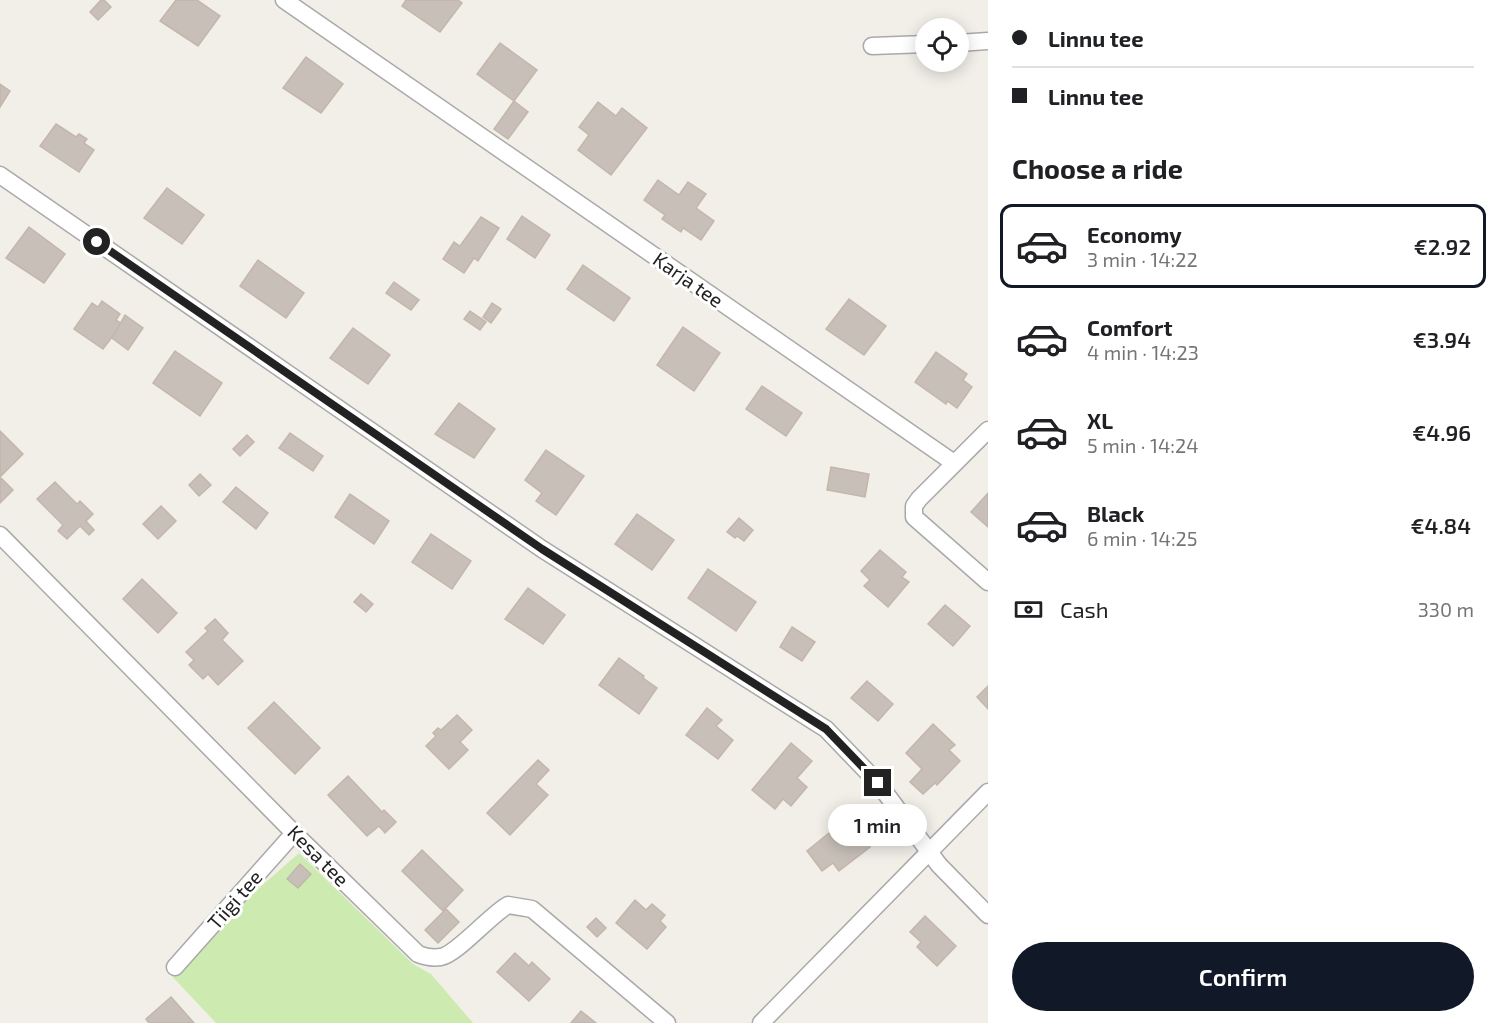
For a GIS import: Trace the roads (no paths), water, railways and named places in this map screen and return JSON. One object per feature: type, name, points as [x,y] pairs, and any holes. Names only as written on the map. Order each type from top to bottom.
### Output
[{"type":"street","name":"Karja tee","points":[[284,0],[954,463]]},
{"type":"street","points":[[969,42],[988,41]]},
{"type":"street","points":[[872,46],[915,44]]},
{"type":"street","points":[[0,175],[542,549],[826,729],[878,783],[939,865],[988,915]]},
{"type":"street","points":[[988,430],[914,506],[914,517],[988,582]]},
{"type":"street","name":"Kesa tee","points":[[0,535],[294,833],[418,954],[426,957],[442,957],[452,952],[495,912],[508,905],[532,909],[667,1023]]},
{"type":"street","points":[[761,1023],[988,792]]},
{"type":"street","name":"Tiigi tee","points":[[175,968],[294,833]]}]
